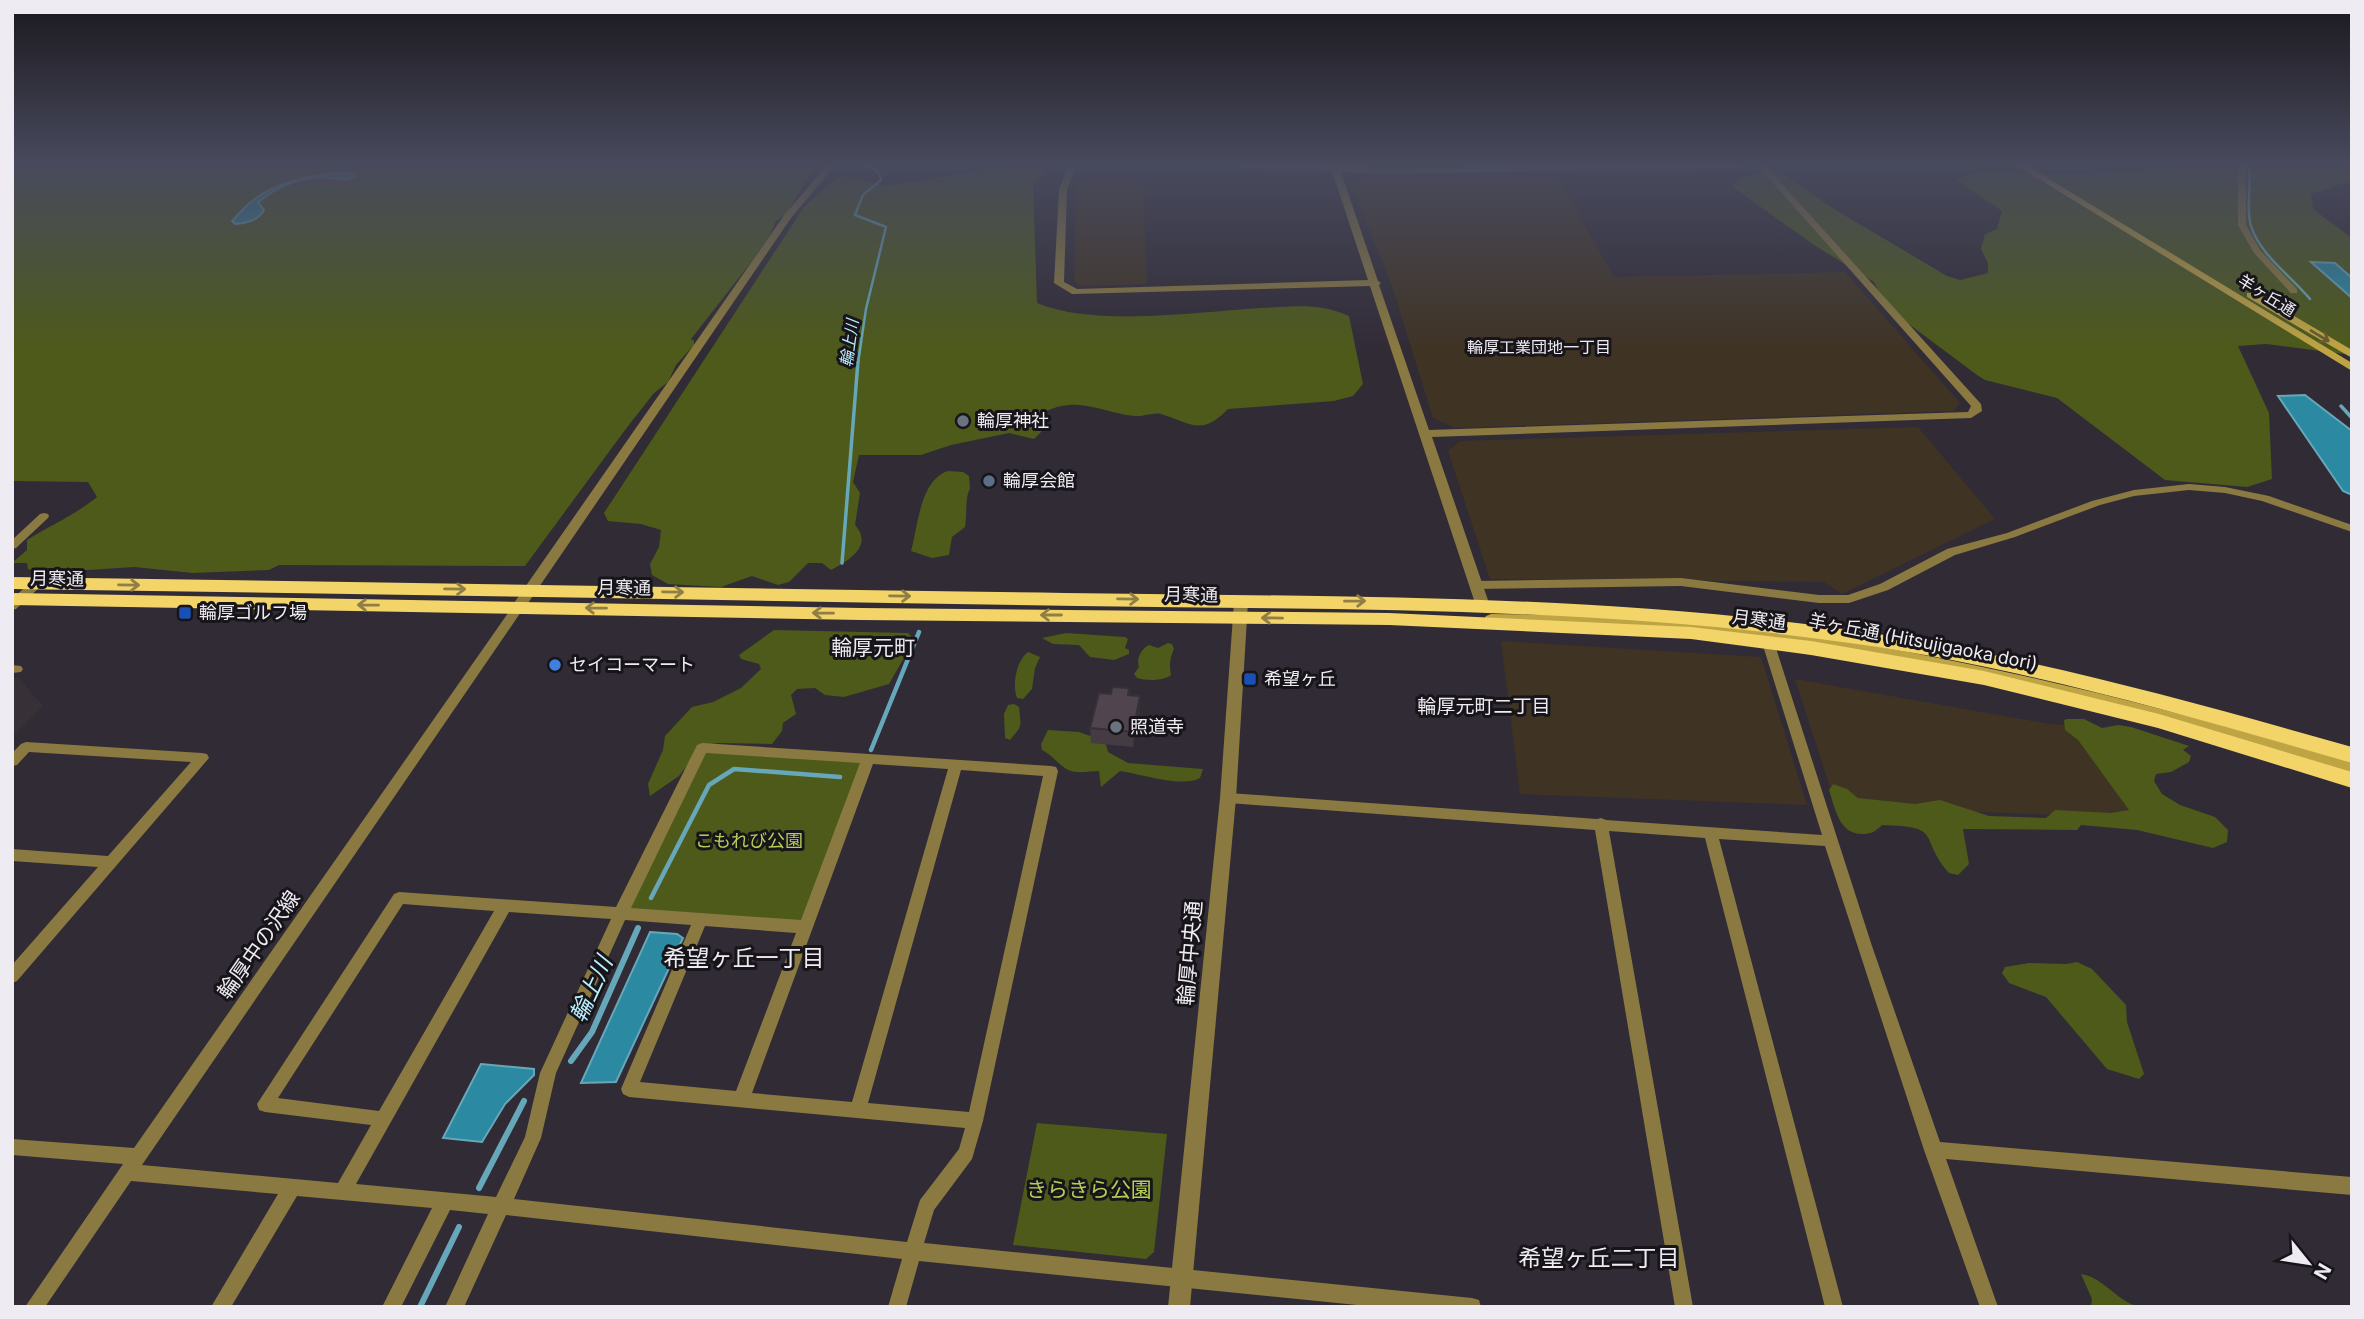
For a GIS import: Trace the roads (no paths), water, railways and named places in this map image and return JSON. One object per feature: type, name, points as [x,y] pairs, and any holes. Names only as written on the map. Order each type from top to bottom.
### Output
[{"type":"highway","name":"月寒通","points":[[14,597],[36,584],[531,590],[1241,610],[1865,638],[2008,665],[2156,699],[2352,755]]},
{"type":"highway","name":"月寒通","points":[[14,597],[861,614],[1241,610],[1384,601],[1483,606],[1765,633],[1997,681],[2159,721],[2352,780]]},
{"type":"main road","name":"羊ヶ丘通","points":[[2121,227],[2352,368]]},
{"type":"main road","name":"羊ヶ丘通","points":[[2140,227],[2352,355]]},
{"type":"main road","name":"羊ヶ丘通 (Hitsujigaoka dori)","points":[[1765,633],[1877,650],[2019,678],[2193,722],[2352,768]]},
{"type":"main road","points":[[2156,699],[2229,715],[2352,748]]},
{"type":"street","points":[[519,606],[780,227]]},
{"type":"street","points":[[1061,227],[1059,283],[1075,292],[1376,283]]},
{"type":"street","points":[[1356,227],[1483,606]]},
{"type":"street","points":[[1424,434],[1971,415],[1976,411],[1977,406],[1816,227]]},
{"type":"street","points":[[2243,227],[2258,251],[2294,291]]},
{"type":"street","points":[[1476,585],[1681,582],[1819,599],[1849,599],[1884,587],[1951,552],[2011,535],[2096,503],[2134,493],[2189,487],[2225,490],[2265,498],[2352,529]]},
{"type":"street","points":[[12,546],[44,516]]},
{"type":"street","name":"輪厚中の沢線","points":[[34,1307],[519,606]]},
{"type":"street","name":"輪厚中央通","points":[[1179,1307],[1228,798],[1241,610]]},
{"type":"street","points":[[1765,633],[1933,1150],[1989,1307]]},
{"type":"street","points":[[12,761],[26,747],[202,758],[12,976]]},
{"type":"street","points":[[454,1307],[533,1138],[548,1073],[620,915],[702,748],[1051,771],[975,1121],[965,1153],[926,1206],[897,1307]]},
{"type":"street","points":[[741,1100],[868,761]]},
{"type":"street","points":[[858,1110],[956,766]]},
{"type":"street","points":[[1228,798],[1832,841]]},
{"type":"street","points":[[1601,823],[1684,1307]]},
{"type":"street","points":[[1710,831],[1834,1307]]},
{"type":"street","points":[[12,855],[111,862]]},
{"type":"street","points":[[383,1119],[265,1104],[398,898],[804,927]]},
{"type":"street","points":[[342,1192],[505,906]]},
{"type":"street","points":[[701,919],[629,1089],[975,1121]]},
{"type":"street","points":[[12,1147],[139,1157]]},
{"type":"street","points":[[1933,1150],[2352,1186]]},
{"type":"street","points":[[127,1172],[444,1203],[501,1206],[911,1251],[1472,1307]]},
{"type":"street","points":[[220,1307],[292,1188]]},
{"type":"street","points":[[391,1307],[444,1203]]},
{"type":"water","points":[[2311,262],[2335,263],[2352,278],[2352,298]]},
{"type":"water","points":[[2305,395],[2352,431],[2352,495],[2343,491],[2278,396]]},
{"type":"water","points":[[650,932],[677,934],[683,938],[616,1082],[581,1083]]},
{"type":"water","points":[[481,1064],[534,1069],[534,1075],[505,1104],[482,1142],[443,1138]]},
{"type":"waterway","name":"輪上川","points":[[858,363],[866,309],[885,227]]},
{"type":"waterway","points":[[2251,227],[2255,237],[2269,256],[2310,299]]},
{"type":"waterway","name":"輪上川","points":[[842,563],[858,361]]},
{"type":"waterway","points":[[2341,406],[2352,418]]},
{"type":"waterway","name":"輪上川","points":[[871,750],[919,632]]},
{"type":"waterway","name":"輪上川","points":[[651,898],[709,785],[734,769],[840,777]]},
{"type":"waterway","name":"輪上川","points":[[571,1061],[592,1032],[638,928]]},
{"type":"waterway","name":"輪上川","points":[[479,1188],[524,1101]]},
{"type":"waterway","name":"輪上川","points":[[420,1307],[459,1227]]},
{"type":"place","name":"輪厚神社","points":[[963,421]]},
{"type":"place","name":"輪厚会館","points":[[989,481]]},
{"type":"place","name":"輪厚ゴルフ場","points":[[185,613]]},
{"type":"place","name":"セイコーマート","points":[[555,665]]},
{"type":"place","name":"希望ヶ丘","points":[[1250,679]]},
{"type":"place","name":"照道寺","points":[[1116,727]]},
{"type":"district","name":"輪厚工業団地一丁目","points":[[1539,347]]},
{"type":"district","name":"輪厚元町","points":[[873,648]]},
{"type":"district","name":"輪厚元町二丁目","points":[[1484,706]]},
{"type":"district","name":"希望ヶ丘一丁目","points":[[744,958]]},
{"type":"district","name":"希望ヶ丘二丁目","points":[[1599,1258]]},
{"type":"park label","name":"こもれび公園","points":[[749,841]]},
{"type":"park label","name":"きらきら公園","points":[[1089,1190]]}]
